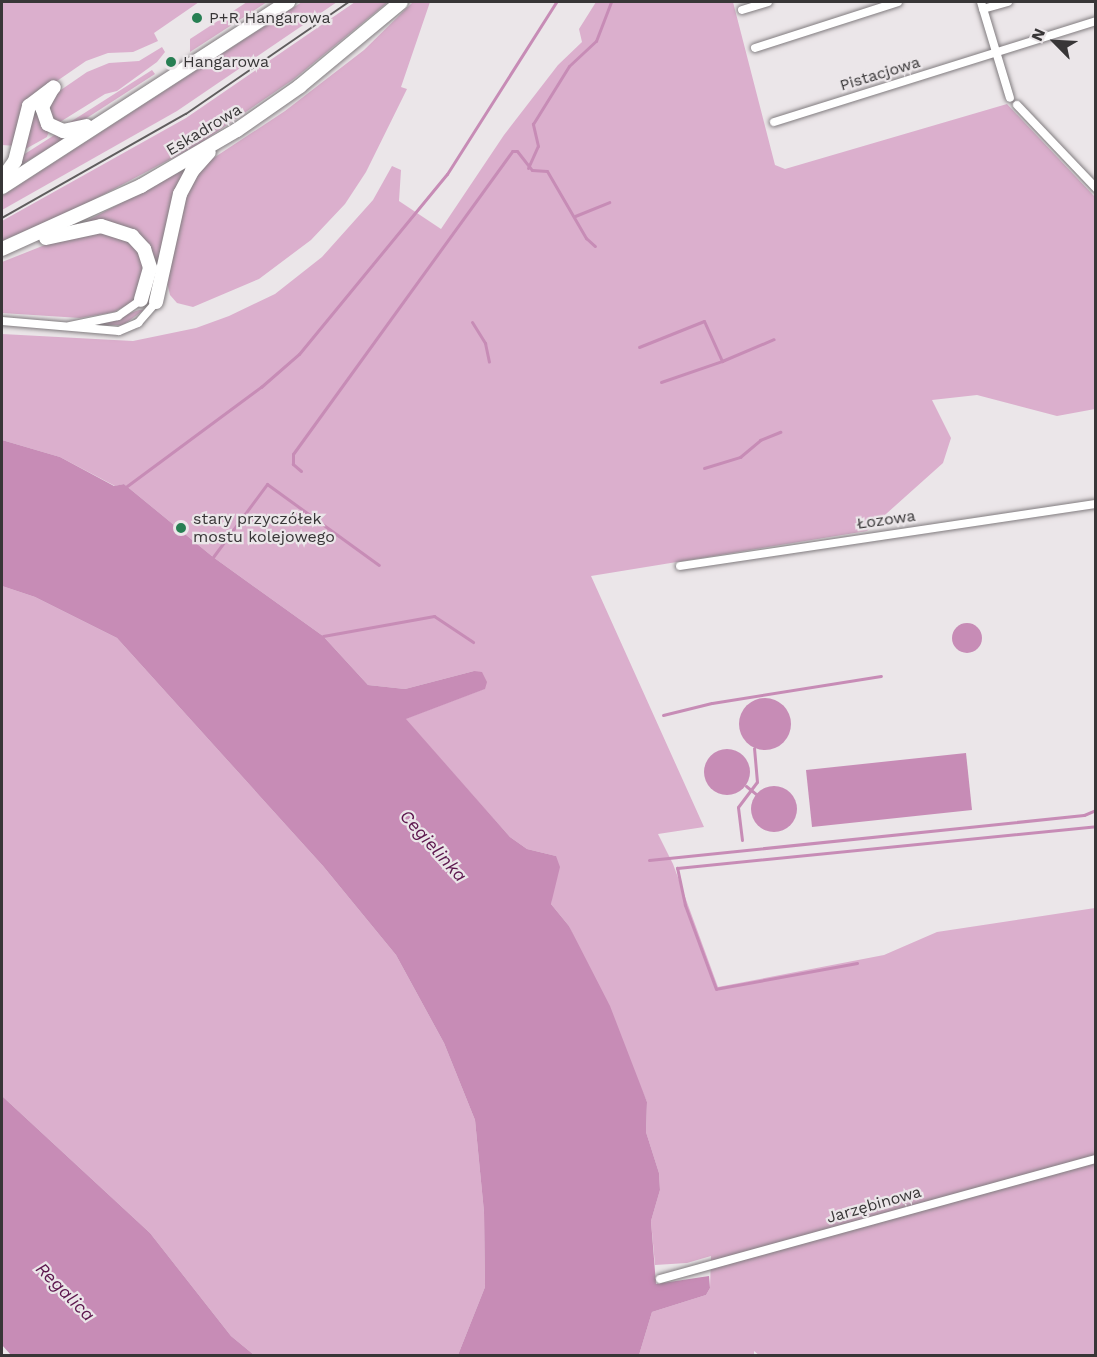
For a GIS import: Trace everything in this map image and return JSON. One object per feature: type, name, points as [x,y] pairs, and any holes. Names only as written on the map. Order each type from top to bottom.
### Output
[{"type":"main road","points":[[2,186],[288,2]]},
{"type":"main road","name":"Eskadrowa","points":[[2,251],[141,186],[237,130],[300,86],[401,2]]},
{"type":"main road","points":[[2,179],[15,163],[29,106],[54,87],[42,107],[51,127],[69,131],[103,121]]},
{"type":"main road","points":[[156,302],[185,182],[203,158],[237,130]]},
{"type":"main road","points":[[2,251],[74,229],[112,227],[138,242],[147,258],[150,276],[141,300]]},
{"type":"street","points":[[742,10],[768,2]]},
{"type":"street","points":[[755,48],[898,2]]},
{"type":"street","points":[[1008,2],[982,5],[1010,98]]},
{"type":"street","name":"Pistacjowa","points":[[774,122],[1095,21]]},
{"type":"street","points":[[1017,105],[1095,188]]},
{"type":"street","points":[[70,327],[118,316],[141,300]]},
{"type":"street","points":[[2,321],[70,327],[92,332],[130,328],[156,302]]},
{"type":"street","name":"Łozowa","points":[[680,566],[1095,504]]},
{"type":"street","name":"Jarzębinowa","points":[[660,1279],[1095,1159]]},
{"type":"shaded area","points":[[2,2],[199,2],[154,33],[158,41],[133,52],[108,53],[86,61],[28,101],[16,146],[2,145]]},
{"type":"shaded area","points":[[247,2],[267,2],[190,52],[190,39]]},
{"type":"shaded area","points":[[302,2],[337,2],[177,111],[2,210],[2,196]]},
{"type":"shaded area","points":[[355,2],[388,2],[294,79],[199,144],[80,207],[2,241],[2,221],[186,118]]},
{"type":"shaded area","points":[[413,2],[430,2],[401,87],[407,89],[366,172],[345,204],[311,240],[259,279],[193,307],[177,303],[170,295],[167,282],[189,184],[209,161],[285,111],[364,50]]},
{"type":"shaded area","points":[[596,2],[733,2],[775,165],[785,169],[1007,104],[1095,197],[1095,409],[1057,416],[977,395],[932,400],[951,438],[943,463],[867,531],[591,576],[704,827],[658,834],[673,864],[718,987],[884,955],[937,932],[1095,908],[1095,1355],[760,1356],[754,1351],[754,1355],[639,1355],[652,1312],[706,1295],[710,1288],[711,1256],[687,1263],[655,1265],[651,1221],[660,1190],[659,1173],[646,1132],[647,1102],[569,926],[551,904],[556,856],[527,849],[510,837],[405,719],[484,689],[474,671],[405,689],[368,685],[323,636],[213,557],[124,484],[115,486],[60,457],[2,440],[2,334],[133,341],[196,328],[229,316],[275,294],[322,257],[373,200],[392,166],[401,170],[399,201],[441,229],[504,135],[558,65],[582,42],[579,29]]},
{"type":"shaded area","points":[[162,47],[165,52],[157,62],[117,91],[105,94],[60,122],[48,117],[50,101],[55,94],[87,72],[109,63],[139,61]]},
{"type":"shaded area","points":[[152,70],[155,74],[76,125],[64,126]]},
{"type":"shaded area","points":[[33,107],[49,131],[47,137],[22,151]]},
{"type":"shaded area","points":[[56,134],[64,139],[16,168],[20,157]]},
{"type":"shaded area","points":[[187,168],[150,299],[153,279],[148,250],[85,222]]},
{"type":"shaded area","points":[[107,231],[134,244],[145,265],[136,298],[129,304],[114,312],[80,318],[2,313],[2,262],[60,239]]},
{"type":"shaded area","points":[[144,310],[123,325],[95,325]]},
{"type":"shaded area","points":[[2,586],[35,597],[117,638],[323,866],[396,955],[444,1043],[475,1120],[484,1212],[485,1287],[458,1355],[254,1355],[231,1336],[150,1233],[2,1096]]},
{"type":"water","name":"Cegielinka","points":[[2,440],[60,457],[114,486],[124,484],[213,557],[323,636],[368,685],[405,689],[474,671],[482,672],[487,682],[485,689],[406,719],[510,837],[527,849],[556,856],[560,867],[551,904],[569,926],[610,1006],[647,1102],[646,1132],[659,1173],[660,1190],[651,1221],[656,1284],[709,1276],[710,1288],[706,1295],[652,1312],[639,1355],[458,1355],[485,1287],[484,1212],[475,1120],[444,1043],[396,955],[323,866],[117,638],[35,597],[2,586]]},
{"type":"water","points":[[967,623],[978,627],[982,638],[978,649],[967,653],[956,649],[952,638],[956,627]]},
{"type":"water","points":[[760,698],[770,698],[784,705],[791,724],[784,743],[770,750],[760,750],[750,746],[743,739],[739,729],[739,719],[743,709],[750,702]]},
{"type":"water","points":[[727,749],[743,756],[750,772],[743,788],[727,795],[711,788],[704,772],[711,756]]},
{"type":"water","points":[[966,753],[972,810],[812,827],[806,770]]},
{"type":"water","points":[[774,786],[790,793],[797,809],[790,825],[774,832],[758,825],[751,809],[758,793]]},
{"type":"water","name":"Regalica","points":[[2,1096],[150,1233],[231,1336],[254,1355],[11,1355],[2,1345]]},
{"type":"waterway","points":[[127,486],[261,387],[299,354],[447,174],[556,2]]},
{"type":"waterway","points":[[528,168],[538,146],[533,124],[569,66],[596,41],[611,2]]},
{"type":"waterway","points":[[301,471],[293,464],[293,454],[512,151],[517,151],[532,170],[547,171],[586,238],[595,246]]},
{"type":"waterway","points":[[575,216],[609,202]]},
{"type":"waterway","points":[[639,347],[704,321],[722,361],[774,339]]},
{"type":"waterway","points":[[472,322],[485,343],[489,362]]},
{"type":"waterway","points":[[661,382],[722,361]]},
{"type":"waterway","points":[[704,468],[740,457],[760,440],[780,432]]},
{"type":"waterway","points":[[213,557],[267,484],[379,565]]},
{"type":"waterway","points":[[323,636],[434,616],[473,642]]},
{"type":"waterway","points":[[663,715],[712,703],[881,676]]},
{"type":"waterway","points":[[742,840],[738,807],[757,782],[754,748]]},
{"type":"waterway","points":[[746,786],[756,794]]},
{"type":"waterway","points":[[649,860],[1084,815],[1096,810]]},
{"type":"waterway","points":[[857,963],[716,989],[685,905],[677,868],[1096,826]]},
{"type":"tram line","points":[[2,218],[186,114],[349,2]]},
{"type":"place","name":"P+R Hangarowa","points":[[197,18]]},
{"type":"place","name":"Hangarowa","points":[[171,62]]},
{"type":"place","name":"stary przyczółek mostu kolejowego","points":[[181,528]]}]
